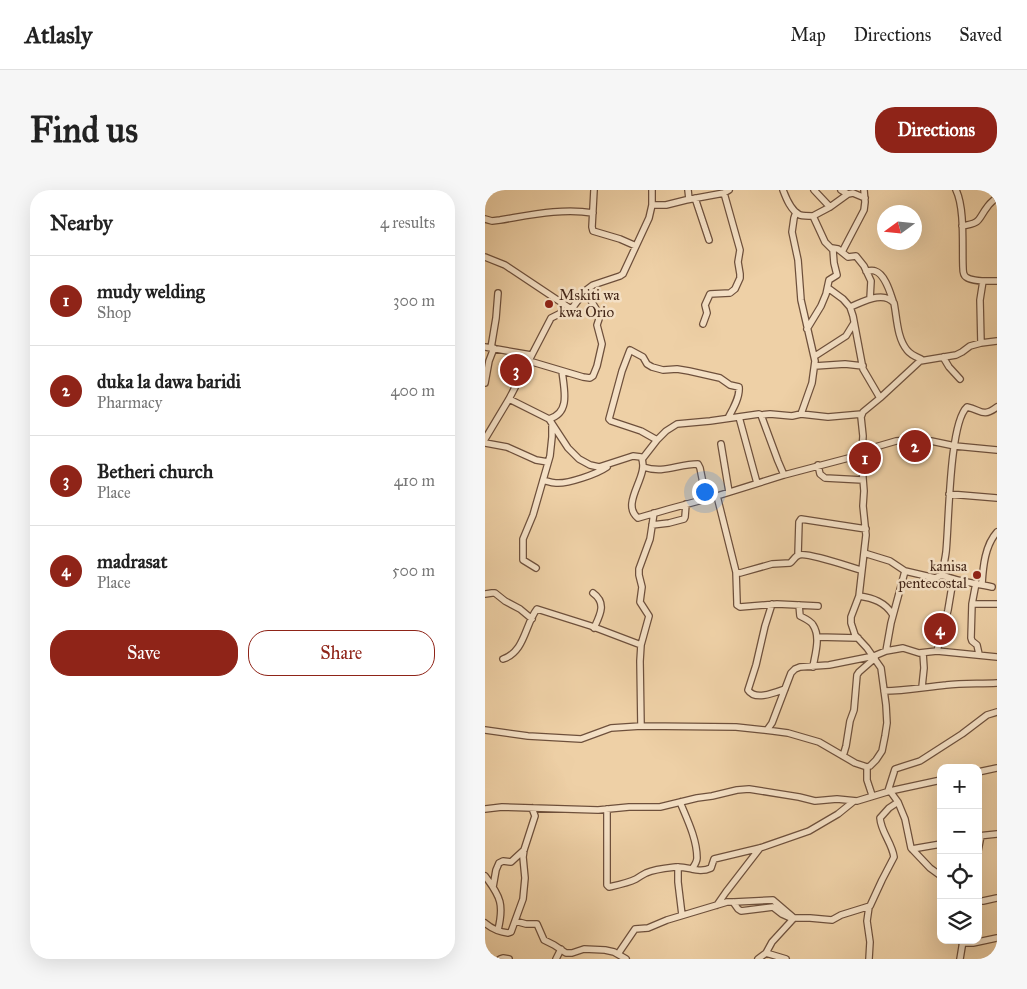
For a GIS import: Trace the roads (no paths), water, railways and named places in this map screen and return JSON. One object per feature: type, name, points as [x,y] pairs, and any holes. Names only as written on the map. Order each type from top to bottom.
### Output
[{"type":"street","points":[[595,190],[591,229],[636,246]]},
{"type":"street","points":[[548,462],[536,460],[507,447],[485,441],[551,318],[571,309],[585,291],[593,285],[622,275],[649,218],[652,205],[652,190]]},
{"type":"street","points":[[688,190],[709,240]]},
{"type":"street","points":[[783,190],[787,200],[796,212],[802,215],[813,216],[848,194],[853,193],[865,198]]},
{"type":"street","points":[[814,190],[829,207]]},
{"type":"street","points":[[841,190],[848,194]]},
{"type":"street","points":[[842,252],[865,206],[864,190]]},
{"type":"street","points":[[959,191],[963,273],[967,278],[983,282],[997,281]]},
{"type":"street","points":[[652,205],[666,205],[726,192],[735,236],[740,250],[738,262],[740,278],[735,289],[730,293],[713,293],[709,296],[705,305],[707,313],[703,324]]},
{"type":"street","points":[[962,226],[970,225],[979,220],[988,206],[997,197]]},
{"type":"street","points":[[485,219],[500,220],[549,212],[576,211],[593,213]]},
{"type":"street","points":[[796,212],[793,223],[793,237],[798,260],[801,300],[815,356],[812,383],[801,414]]},
{"type":"street","points":[[813,216],[825,242],[849,257],[856,256],[872,283],[870,299]]},
{"type":"street","points":[[807,329],[821,306],[829,280],[837,275],[832,248]]},
{"type":"street","points":[[485,257],[505,265],[571,309]]},
{"type":"street","points":[[866,271],[876,271],[881,275],[894,303],[899,334],[904,345],[909,352],[921,359]]},
{"type":"street","points":[[981,342],[980,300],[983,282]]},
{"type":"street","points":[[828,288],[850,307],[863,366],[880,398]]},
{"type":"street","points":[[490,348],[530,358],[562,371],[590,378],[593,376],[597,366],[602,344],[597,325],[599,319],[598,312],[585,291]]},
{"type":"street","points":[[485,383],[496,318],[498,293]]},
{"type":"street","points":[[850,307],[870,299],[886,297],[894,303]]},
{"type":"street","points":[[815,356],[846,336],[854,322]]},
{"type":"street","points":[[867,767],[876,760],[881,751],[887,723],[881,668],[853,632],[851,623],[859,596],[866,529],[863,506],[861,453],[863,436],[861,417],[865,409],[880,398],[920,361],[956,355],[968,346],[981,342],[997,341]]},
{"type":"street","points":[[657,440],[625,424],[609,419],[622,371],[630,350],[643,357],[647,364],[652,367],[663,370],[677,369],[689,371],[719,378],[732,386],[739,387],[736,402],[728,418]]},
{"type":"street","points":[[943,357],[960,379]]},
{"type":"street","points":[[815,366],[845,364],[863,366]]},
{"type":"street","points":[[550,421],[556,417],[565,402],[562,371]]},
{"type":"street","points":[[509,399],[550,421],[568,448],[579,459],[590,465],[597,467],[633,456],[643,458]]},
{"type":"street","points":[[942,575],[946,553],[949,494],[958,424],[962,414],[968,407],[985,413],[997,407]]},
{"type":"street","points":[[862,414],[828,417],[801,414],[792,416],[759,414],[679,423],[666,431],[643,458],[643,467],[633,498],[632,511],[638,518],[717,496],[896,441],[931,441],[955,446],[997,450]]},
{"type":"street","points":[[761,415],[784,475]]},
{"type":"street","points":[[739,417],[757,483]]},
{"type":"street","points":[[537,568],[523,560],[523,539],[533,515],[548,462],[552,437],[550,421]]},
{"type":"street","points":[[721,444],[729,492]]},
{"type":"street","points":[[543,480],[562,483],[589,476],[611,464]]},
{"type":"street","points":[[643,467],[661,470],[672,469],[681,465],[698,464],[707,498]]},
{"type":"street","points":[[818,465],[820,474],[825,478],[863,480]]},
{"type":"street","points":[[949,494],[997,498]]},
{"type":"street","points":[[717,496],[736,572],[737,602],[739,606],[742,608],[772,604],[818,606]]},
{"type":"street","points":[[653,525],[669,523],[684,518],[686,504]]},
{"type":"street","points":[[641,726],[641,645],[649,616],[640,602],[642,587],[639,572],[650,539],[654,513]]},
{"type":"street","points":[[736,572],[740,573],[772,564],[791,563],[798,555],[799,522],[801,519],[866,529]]},
{"type":"street","points":[[979,654],[977,645],[971,638],[972,604],[985,559],[997,532]]},
{"type":"street","points":[[864,553],[890,561],[905,571],[935,578],[942,575],[953,580],[992,587]]},
{"type":"street","points":[[798,555],[803,554],[861,570]]},
{"type":"street","points":[[886,651],[893,614],[905,571]]},
{"type":"street","points":[[937,651],[948,610],[953,580]]},
{"type":"street","points":[[593,593],[601,605],[594,628]]},
{"type":"street","points":[[485,594],[495,594],[520,609],[532,619]]},
{"type":"street","points":[[859,596],[867,597],[883,604],[893,614]]},
{"type":"street","points":[[772,604],[748,690],[751,694],[758,696],[785,689]]},
{"type":"street","points":[[972,604],[997,604]]},
{"type":"street","points":[[799,605],[800,616],[813,624],[817,637],[813,667]]},
{"type":"street","points":[[503,659],[512,654],[521,643],[538,609],[641,645]]},
{"type":"street","points":[[817,637],[858,638]]},
{"type":"street","points":[[767,730],[772,723],[790,676],[794,670],[800,667],[829,665],[874,657],[886,651],[903,648],[923,653],[937,651],[997,657]]},
{"type":"street","points":[[923,653],[923,687]]},
{"type":"street","points":[[843,756],[847,746],[850,721],[854,710],[858,673],[874,657]]},
{"type":"street","points":[[884,691],[900,691],[957,684],[997,683]]},
{"type":"street","points":[[889,791],[895,769],[920,762],[987,715],[997,712]]},
{"type":"street","points":[[485,730],[528,736],[581,739],[608,729],[641,726],[736,727],[788,732],[826,745],[843,756],[867,767]]},
{"type":"street","points":[[867,767],[868,784],[872,795]]},
{"type":"street","points":[[982,771],[997,768]]},
{"type":"street","points":[[485,809],[502,807],[607,809],[660,807],[749,788],[799,796],[815,801],[837,799],[854,801],[872,795],[937,781]]},
{"type":"street","points":[[889,791],[898,802],[905,819],[908,839],[912,849],[937,873]]},
{"type":"street","points":[[607,809],[607,886],[609,887],[653,871],[678,867],[701,871],[709,869],[714,859],[760,848],[817,827],[854,801]]},
{"type":"street","points":[[680,802],[691,830],[696,850],[696,861],[692,869]]},
{"type":"street","points":[[869,959],[870,942],[867,921],[869,908],[894,857],[880,818],[898,802]]},
{"type":"street","points":[[485,923],[490,928],[509,933],[523,902],[524,850],[535,816],[532,808]]},
{"type":"street","points":[[982,836],[997,834]]},
{"type":"street","points":[[912,849],[937,845]]},
{"type":"street","points":[[717,905],[760,848]]},
{"type":"street","points":[[493,887],[499,863],[503,861],[511,862],[524,850]]},
{"type":"street","points":[[678,867],[682,915]]},
{"type":"street","points":[[485,876],[499,898],[501,908],[498,930]]},
{"type":"street","points":[[982,901],[997,898]]},
{"type":"street","points":[[618,954],[635,929],[648,928],[682,915],[717,905],[734,902],[741,911],[773,906],[782,914],[794,918],[832,920],[841,915],[869,908]]},
{"type":"street","points":[[758,959],[766,953],[772,942],[794,918]]},
{"type":"street","points":[[515,920],[526,924],[537,924],[544,940],[566,953],[585,949],[609,950],[626,959]]},
{"type":"street","points":[[982,941],[997,938]]},
{"type":"street","points":[[960,959],[963,944]]},
{"type":"street","points":[[556,959],[561,949]]},
{"type":"street","points":[[766,953],[785,959]]},
{"type":"street","points":[[500,959],[509,959]]},
{"type":"place","name":"Mskiti wa kwa Orio","points":[[549,304]]},
{"type":"place","name":"Betheri church","points":[[516,370]]},
{"type":"place","name":"duka la dawa baridi","points":[[915,446]]},
{"type":"place","name":"mudy welding","points":[[865,458]]},
{"type":"place","name":"kanisa pentecostal","points":[[977,575]]},
{"type":"place","name":"madrasat","points":[[940,629]]}]
